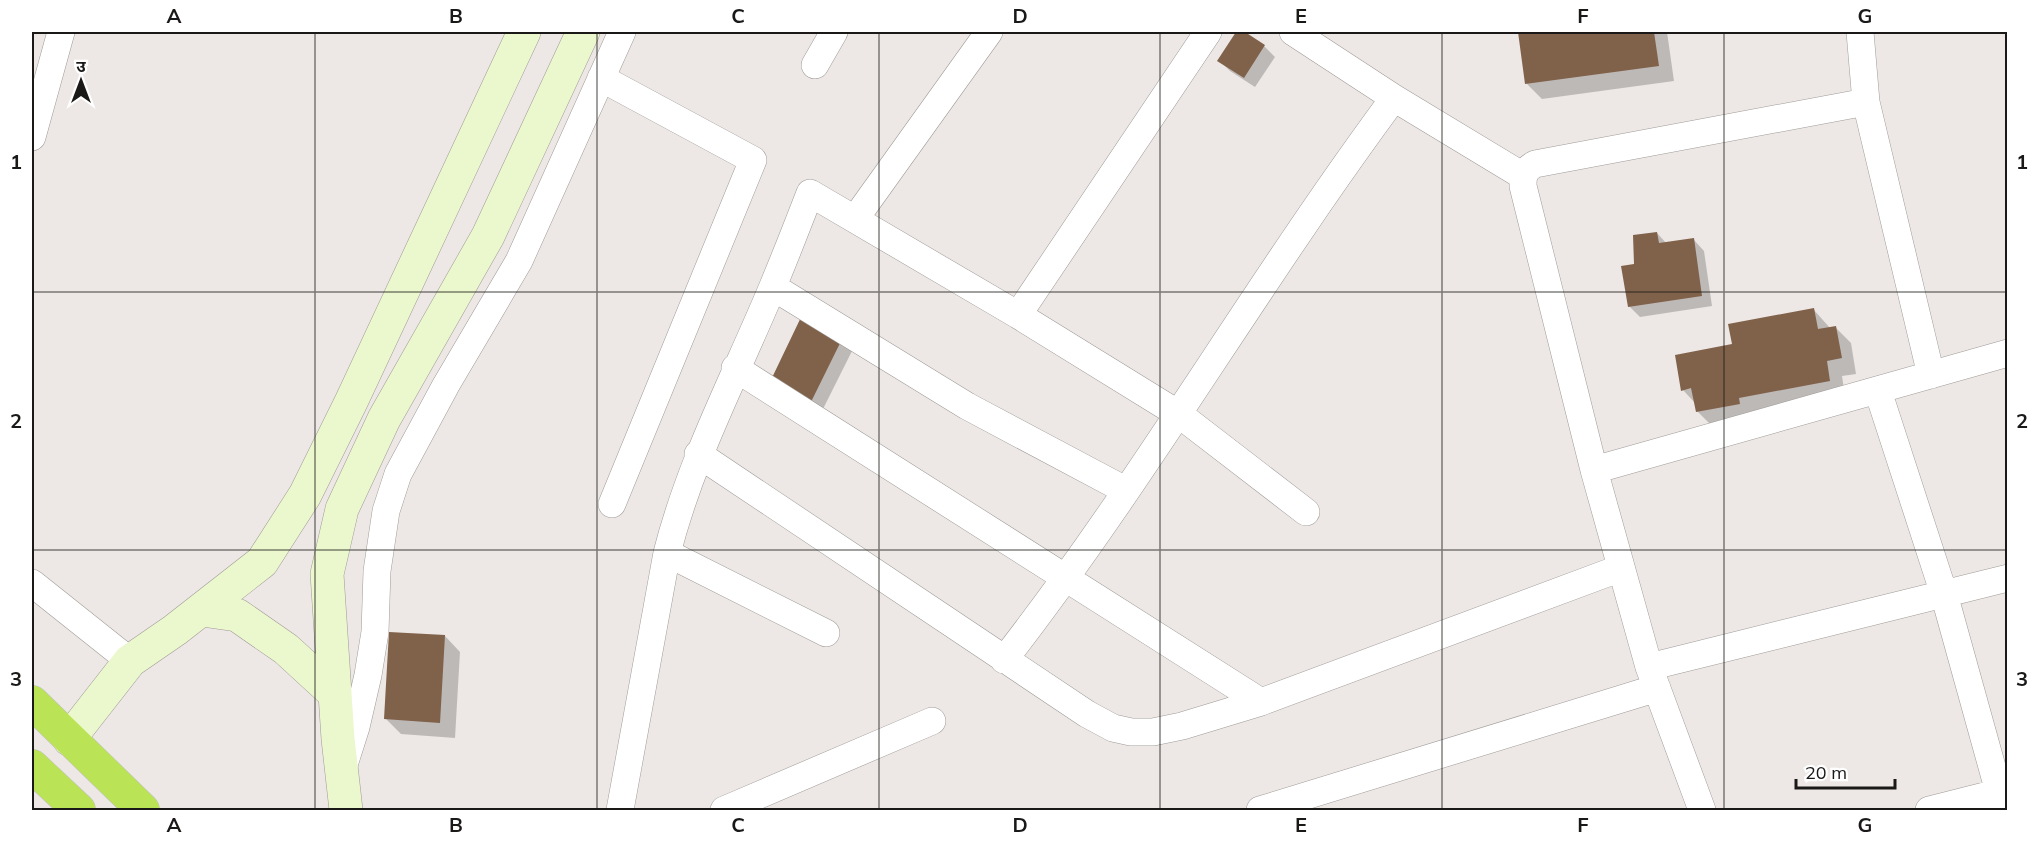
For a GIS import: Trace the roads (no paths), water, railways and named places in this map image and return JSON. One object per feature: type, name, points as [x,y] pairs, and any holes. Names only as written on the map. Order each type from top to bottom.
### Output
[{"type":"highway","points":[[32,702],[143,810]]},
{"type":"highway","points":[[32,766],[79,810]]},
{"type":"street","points":[[32,137],[61,32]]},
{"type":"street","points":[[69,739],[130,661],[202,610],[262,562],[305,495],[351,402],[524,32]]},
{"type":"street","points":[[346,810],[341,772],[327,574],[342,509],[384,419],[488,236],[583,32]]},
{"type":"street","points":[[341,772],[356,727],[368,675],[375,632],[377,570],[384,520],[398,474],[446,385],[519,261],[622,32]]},
{"type":"street","points":[[815,64],[834,32]]},
{"type":"street","points":[[855,219],[989,32]]},
{"type":"street","points":[[1018,315],[1209,32]]},
{"type":"street","points":[[1293,32],[1394,98],[1523,176]]},
{"type":"street","points":[[1860,32],[1866,102],[1931,375]]},
{"type":"street","points":[[601,78],[753,160],[612,504]]},
{"type":"street","points":[[1004,660],[1068,578],[1125,490],[1180,415],[1335,179],[1394,98]]},
{"type":"street","points":[[1702,810],[1653,678],[1621,568],[1594,470],[1523,186],[1523,176],[1526,170],[1535,164],[1866,102]]},
{"type":"street","points":[[620,810],[667,553],[698,454],[773,287],[810,193],[1018,315],[1180,415],[1306,512]]},
{"type":"street","points":[[773,287],[967,406],[1125,490]]},
{"type":"street","points":[[1594,470],[2007,353]]},
{"type":"street","points":[[735,368],[1261,702]]},
{"type":"street","points":[[1878,391],[1944,594],[2004,798],[1929,810]]},
{"type":"street","points":[[351,402],[384,419]]},
{"type":"street","points":[[698,454],[1087,714],[1113,728],[1131,732],[1153,732],[1182,726],[1261,702],[1621,568]]},
{"type":"street","points":[[667,553],[825,633]]},
{"type":"street","points":[[1260,810],[1653,678],[2007,578]]},
{"type":"street","points":[[32,583],[130,661]]},
{"type":"street","points":[[202,610],[237,615],[286,649],[335,694]]},
{"type":"street","points":[[724,810],[932,721]]}]
